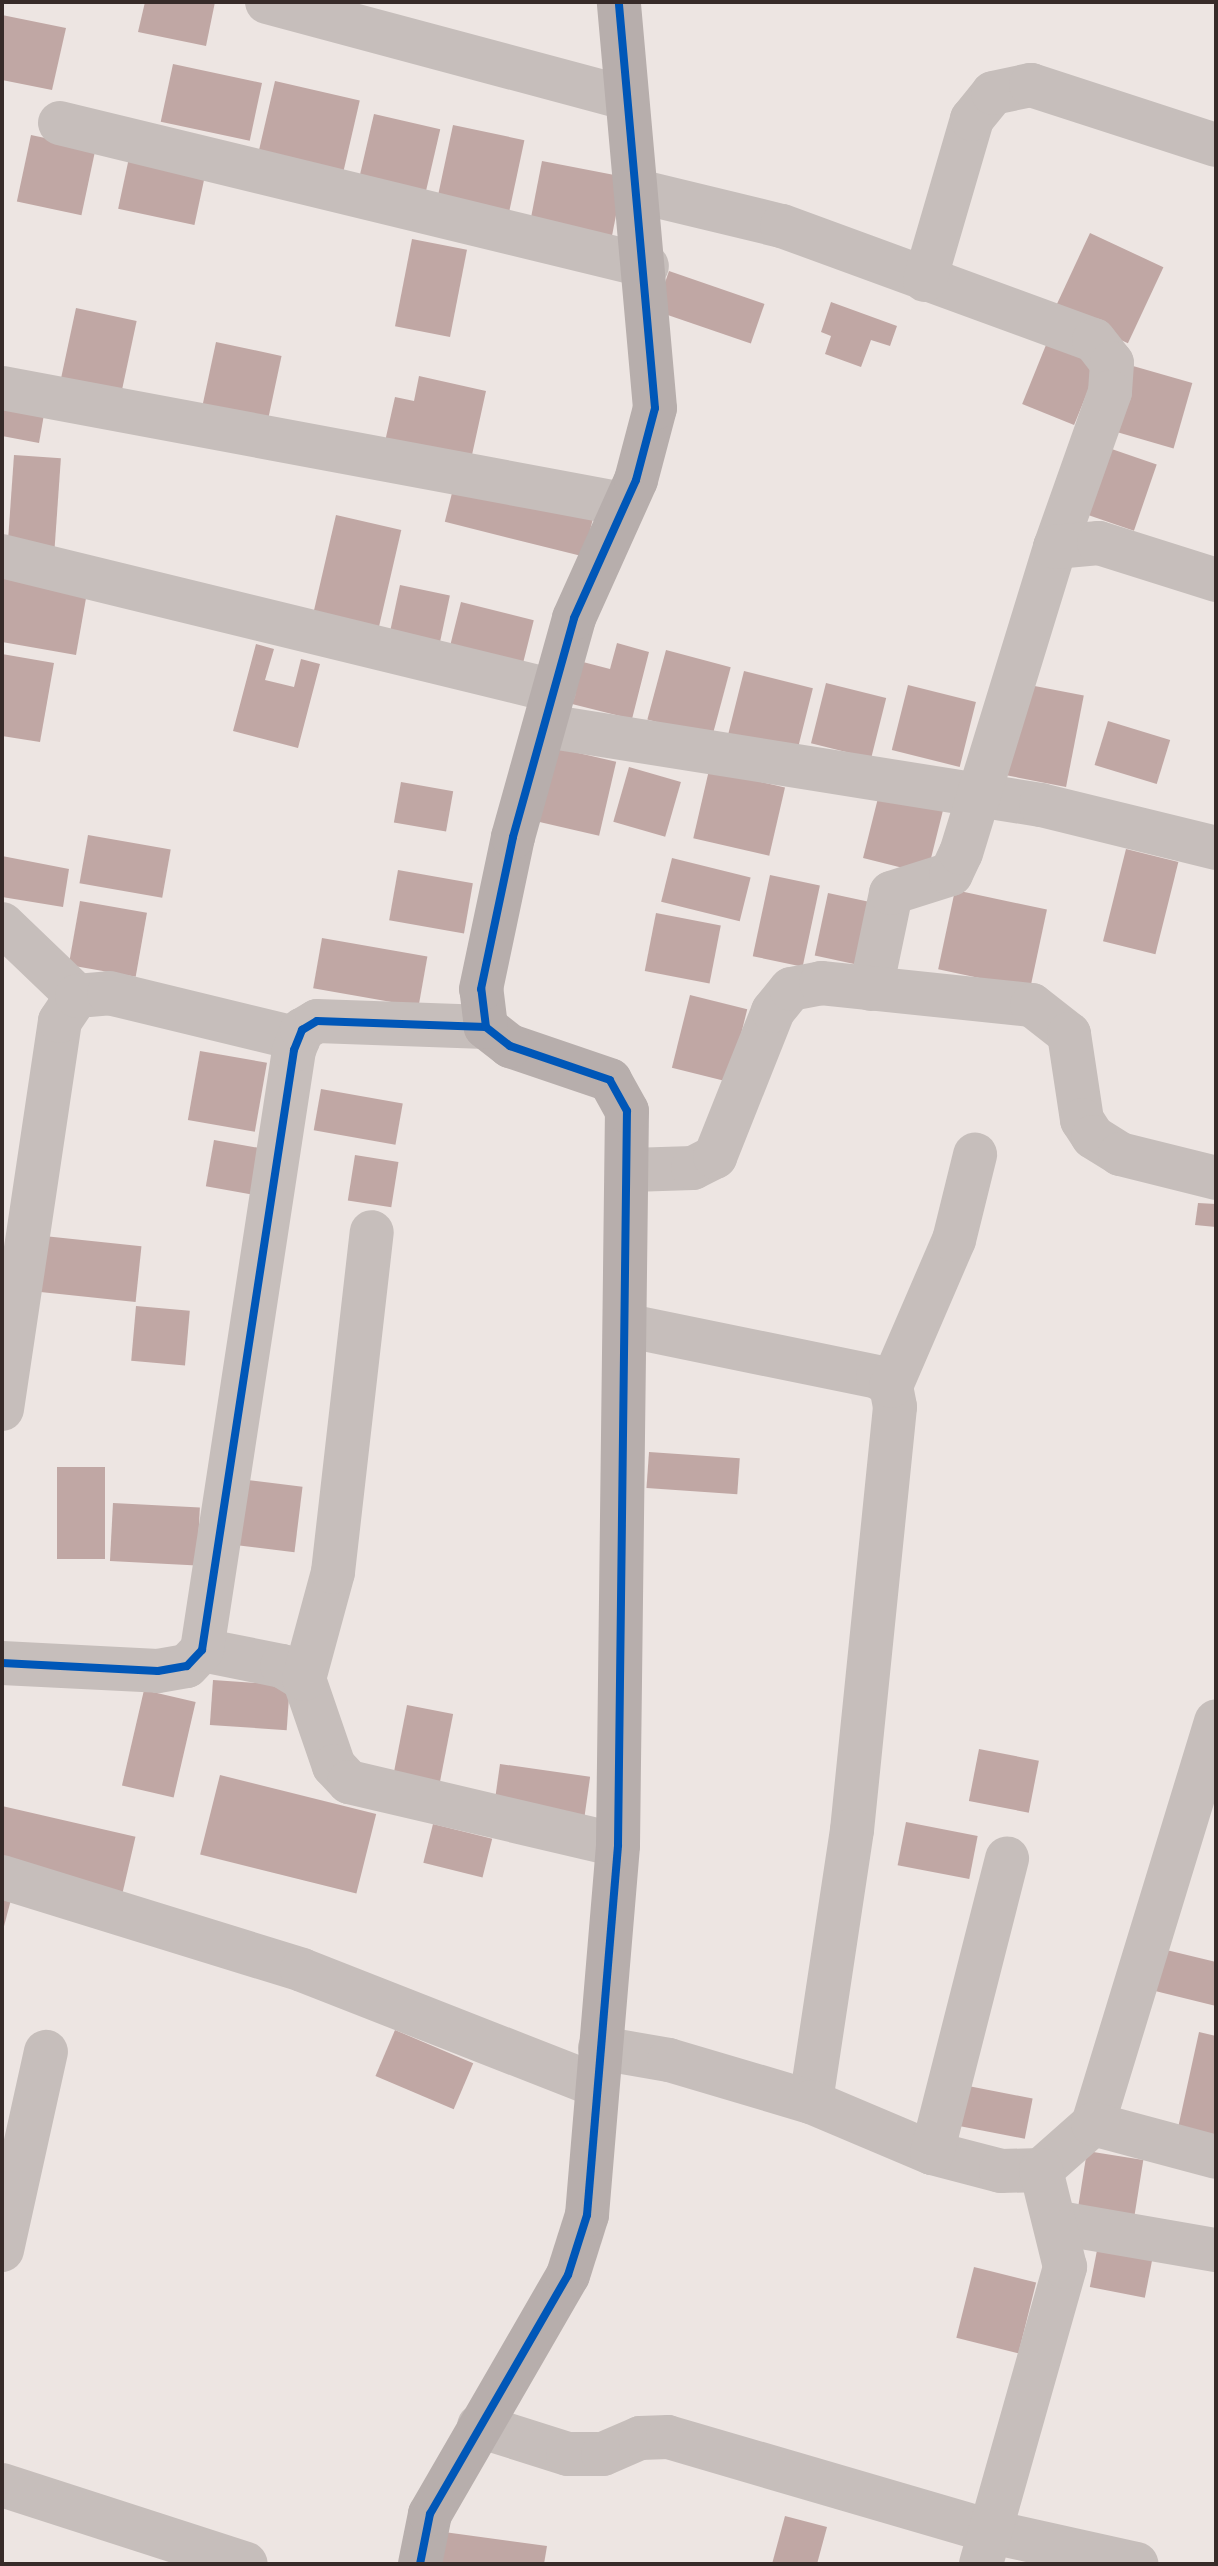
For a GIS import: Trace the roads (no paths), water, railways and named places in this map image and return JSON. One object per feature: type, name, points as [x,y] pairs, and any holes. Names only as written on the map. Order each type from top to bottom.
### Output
[{"type":"street","points":[[267,2],[626,98]]},
{"type":"street","points":[[486,1027],[481,989],[513,837],[574,618],[623,504],[655,408],[647,266],[626,98],[619,2]]},
{"type":"street","points":[[925,280],[972,119],[993,93],[1031,85],[1216,145]]},
{"type":"street","points":[[60,123],[647,266]]},
{"type":"street","points":[[637,191],[782,226],[1094,340],[1112,363],[1110,392],[1055,547],[951,874],[891,893],[871,989]]},
{"type":"street","points":[[2,388],[623,504]]},
{"type":"street","points":[[1055,547],[1099,543],[1216,580]]},
{"type":"street","points":[[2,556],[550,709],[977,795],[1216,848]]},
{"type":"street","points":[[2,924],[77,996],[109,993],[299,1039]]},
{"type":"street","points":[[631,1170],[693,1168],[715,1157],[773,1011],[791,989],[821,983],[1032,1005],[1054,1016],[1069,1034],[1082,1120],[1093,1137],[1120,1154],[1216,1178]]},
{"type":"street","points":[[2,1409],[60,1021],[77,996]]},
{"type":"street","points":[[2,1663],[158,1671],[187,1666],[202,1650],[299,1039],[317,1021],[486,1027],[510,1046],[610,1080],[627,1111],[631,1170],[629,1326],[618,1845],[587,2215],[568,2275],[430,2514],[420,2564]]},
{"type":"street","points":[[811,2102],[852,1830],[895,1407],[891,1386],[954,1240],[975,1155]]},
{"type":"street","points":[[372,1232],[333,1572],[304,1679],[334,1766],[349,1782],[618,1845]]},
{"type":"street","points":[[629,1326],[878,1377],[891,1386]]},
{"type":"street","points":[[202,1650],[282,1666],[304,1679]]},
{"type":"street","points":[[2,1877],[302,1970],[598,2067],[657,2057],[811,2102],[932,2153],[1001,2171],[1041,2170],[1093,2124],[1215,1730]]},
{"type":"street","points":[[932,2153],[1007,1858]]},
{"type":"street","points":[[2,2250],[46,2052]]},
{"type":"street","points":[[1093,2124],[1216,2157]]},
{"type":"street","points":[[986,2548],[1059,2299],[1065,2267],[1059,2223],[1041,2170]]},
{"type":"street","points":[[1059,2223],[1216,2250]]},
{"type":"street","points":[[479,2426],[568,2454],[603,2454],[640,2438],[668,2437],[986,2548],[1136,2564]]},
{"type":"street","points":[[2,2485],[246,2564]]}]
